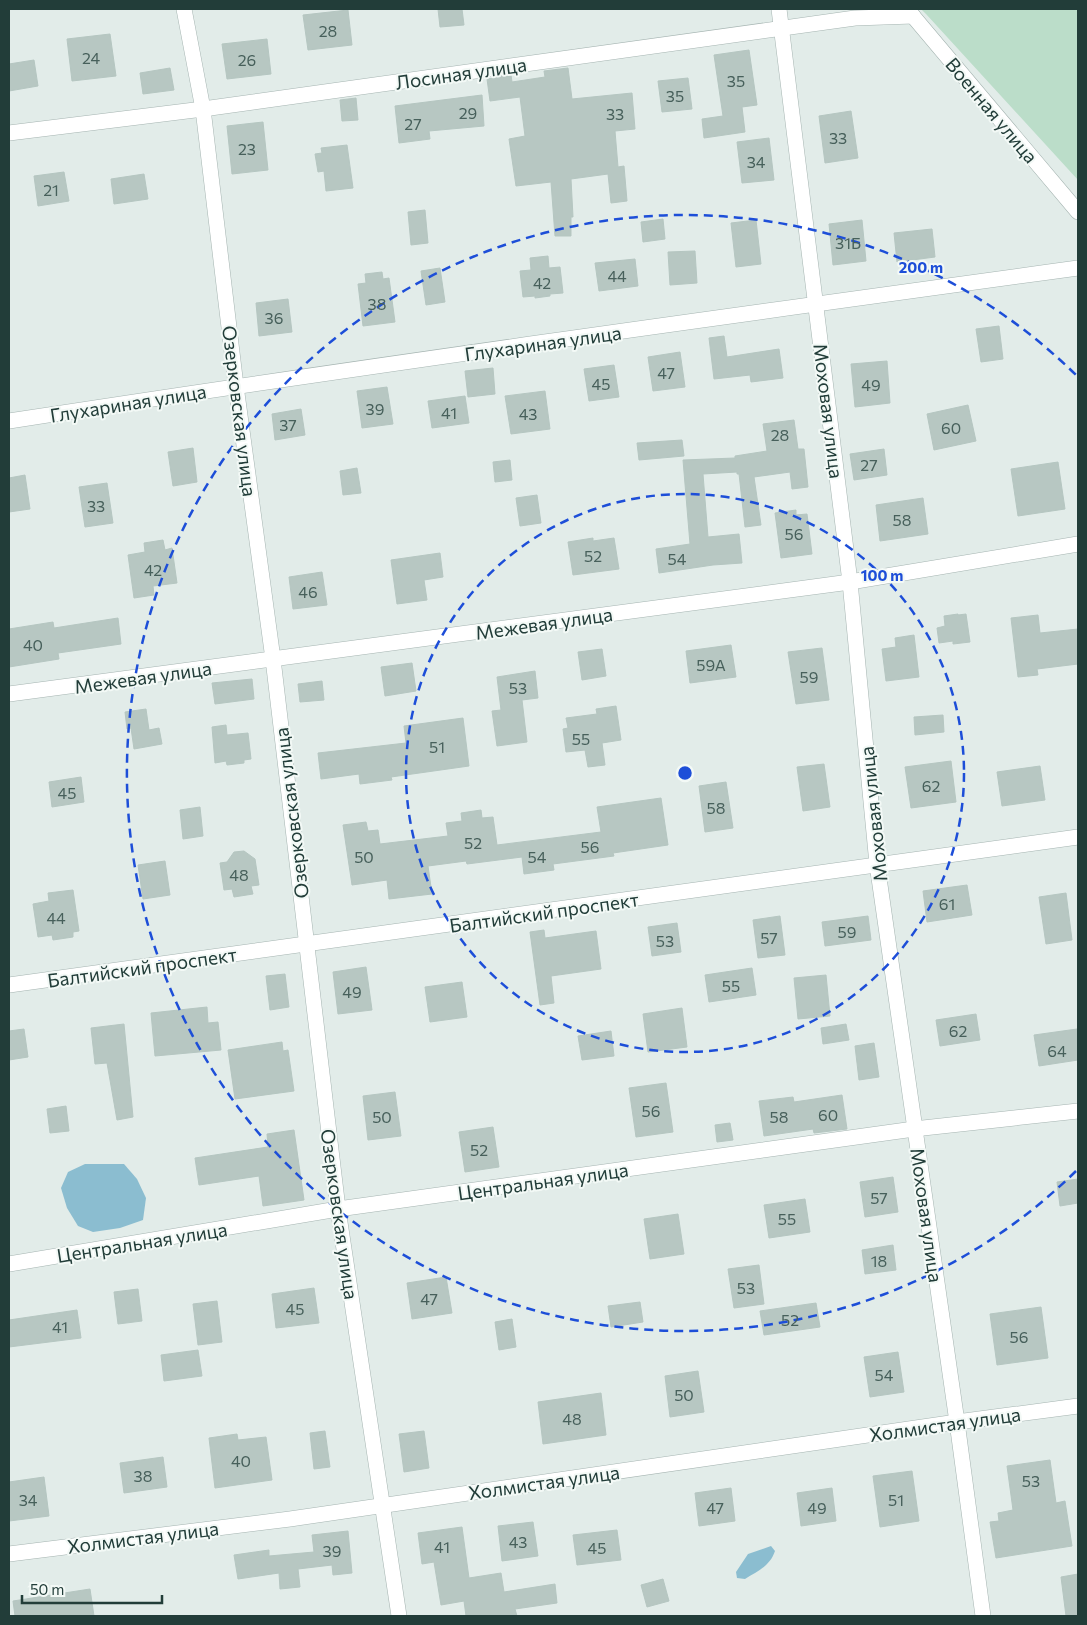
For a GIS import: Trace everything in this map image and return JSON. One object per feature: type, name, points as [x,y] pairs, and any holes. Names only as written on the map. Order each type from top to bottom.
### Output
[{"type":"street","name":"Озерковская улица","points":[[184,9],[203,109],[236,386],[273,660],[338,1209],[399,1616]]},
{"type":"street","name":"Моховая улица","points":[[779,9],[850,582],[877,864],[983,1616]]},
{"type":"street","name":"Лосиная улица","points":[[9,133],[203,109],[782,27],[910,12]]},
{"type":"street","name":"Военная улица","points":[[910,12],[1078,212]]},
{"type":"street","name":"Глухариная улица","points":[[9,421],[236,386],[1078,268]]},
{"type":"street","name":"Межевая улица","points":[[9,694],[850,582],[1078,544]]},
{"type":"street","name":"Балтийский проспект","points":[[9,985],[307,945],[877,864],[1078,838]]},
{"type":"street","name":"Центральная улица","points":[[9,1264],[338,1209],[914,1129],[1078,1111]]},
{"type":"street","name":"Холмистая улица","points":[[9,1554],[290,1519],[1078,1406]]},
{"type":"green space","points":[[921,9],[1078,9],[1078,180],[926,14]]},
{"type":"water","points":[[85,1164],[124,1164],[137,1179],[146,1198],[143,1220],[120,1228],[93,1232],[78,1226],[67,1208],[61,1188],[68,1172]]},
{"type":"water","points":[[771,1546],[775,1551],[767,1564],[745,1579],[737,1578],[736,1572],[748,1554]]},
{"type":"building","points":[[438,9],[462,9],[464,25],[440,27]]},
{"type":"building","points":[[348,10],[352,45],[308,50],[303,15]]},
{"type":"building","points":[[110,34],[116,76],[72,81],[67,39]]},
{"type":"building","points":[[267,39],[271,74],[227,79],[222,44]]},
{"type":"building","points":[[749,50],[757,105],[742,107],[745,132],[704,138],[702,119],[723,116],[714,55]]},
{"type":"building","points":[[34,60],[38,86],[9,91],[9,64]]},
{"type":"building","points":[[170,68],[174,90],[143,94],[140,73]]},
{"type":"building","points":[[568,68],[572,99],[632,93],[635,129],[615,131],[618,167],[624,166],[627,201],[611,203],[608,174],[571,179],[573,217],[571,217],[571,236],[555,236],[551,182],[516,186],[509,139],[525,136],[520,97],[490,101],[487,79],[511,75],[512,82],[545,77],[544,71]]},
{"type":"building","points":[[688,78],[692,109],[662,112],[658,81]]},
{"type":"building","points":[[482,95],[484,126],[429,131],[430,139],[399,143],[395,106]]},
{"type":"building","points":[[356,98],[358,120],[342,121],[340,100]]},
{"type":"building","points":[[851,111],[858,158],[825,163],[819,116]]},
{"type":"building","points":[[263,122],[268,170],[232,174],[227,126]]},
{"type":"building","points":[[769,138],[774,180],[742,183],[737,142]]},
{"type":"building","points":[[347,145],[353,188],[326,191],[324,171],[318,172],[315,154],[322,153],[321,148]]},
{"type":"building","points":[[64,172],[69,201],[38,206],[34,176]]},
{"type":"building","points":[[144,174],[148,199],[114,204],[111,179]]},
{"type":"building","points":[[425,210],[428,243],[411,245],[408,212]]},
{"type":"building","points":[[663,219],[665,239],[643,242],[641,222]]},
{"type":"building","points":[[756,220],[761,264],[736,267],[731,223]]},
{"type":"building","points":[[862,220],[866,261],[833,265],[829,224]]},
{"type":"building","points":[[932,229],[935,257],[897,262],[894,233]]},
{"type":"building","points":[[695,251],[697,283],[670,285],[668,252]]},
{"type":"building","points":[[548,256],[549,268],[560,267],[563,293],[535,298],[535,296],[523,297],[520,271],[531,270],[530,258]]},
{"type":"building","points":[[635,259],[638,286],[599,291],[595,263]]},
{"type":"building","points":[[440,268],[445,302],[426,305],[421,271]]},
{"type":"building","points":[[382,272],[383,279],[389,278],[395,322],[363,326],[358,284],[366,283],[365,274]]},
{"type":"building","points":[[288,299],[292,332],[259,336],[256,303]]},
{"type":"building","points":[[999,326],[1003,359],[981,362],[976,329]]},
{"type":"building","points":[[724,336],[727,357],[779,349],[783,378],[751,382],[750,375],[714,379],[709,338]]},
{"type":"building","points":[[680,352],[685,387],[653,391],[648,357]]},
{"type":"building","points":[[887,361],[890,403],[855,407],[851,364]]},
{"type":"building","points":[[614,365],[619,397],[589,401],[584,369]]},
{"type":"building","points":[[493,368],[495,394],[468,397],[465,371]]},
{"type":"building","points":[[387,387],[393,424],[362,428],[357,391]]},
{"type":"building","points":[[545,391],[550,429],[511,434],[505,396]]},
{"type":"building","points":[[465,396],[469,423],[432,428],[428,401]]},
{"type":"building","points":[[968,405],[976,441],[934,450],[927,414]]},
{"type":"building","points":[[301,409],[305,435],[275,440],[272,414]]},
{"type":"building","points":[[794,420],[798,449],[804,449],[808,487],[792,489],[790,472],[754,477],[761,525],[745,527],[739,474],[737,472],[703,474],[708,537],[739,534],[742,563],[659,573],[656,549],[690,544],[683,460],[735,458],[735,456],[767,451],[763,424]]},
{"type":"building","points":[[682,440],[684,456],[639,460],[637,443]]},
{"type":"building","points":[[193,448],[197,482],[173,486],[168,452]]},
{"type":"building","points":[[884,449],[887,475],[854,480],[850,454]]},
{"type":"building","points":[[510,460],[512,480],[495,482],[493,462]]},
{"type":"building","points":[[1058,462],[1065,509],[1018,516],[1011,469]]},
{"type":"building","points":[[357,468],[361,493],[343,495],[340,471]]},
{"type":"building","points":[[25,475],[30,509],[9,512],[9,478]]},
{"type":"building","points":[[107,483],[113,523],[85,527],[79,487]]},
{"type":"building","points":[[537,495],[541,523],[520,526],[516,498]]},
{"type":"building","points":[[923,498],[928,534],[880,541],[876,505]]},
{"type":"building","points":[[796,510],[796,515],[807,514],[812,554],[781,558],[775,513]]},
{"type":"building","points":[[593,538],[593,541],[614,538],[619,569],[573,575],[568,542]]},
{"type":"building","points":[[163,540],[165,550],[172,548],[177,583],[153,586],[154,595],[134,598],[128,555],[145,552],[144,543]]},
{"type":"building","points":[[440,553],[443,577],[424,580],[427,600],[397,604],[391,560]]},
{"type":"building","points":[[322,572],[327,605],[293,609],[289,577]]},
{"type":"building","points":[[966,614],[970,642],[953,644],[953,641],[939,643],[937,628],[945,626],[944,616]]},
{"type":"building","points":[[1038,615],[1040,633],[1078,629],[1078,664],[1037,669],[1038,675],[1018,677],[1011,618]]},
{"type":"building","points":[[118,618],[121,644],[58,653],[59,659],[9,667],[9,629],[53,622],[54,628]]},
{"type":"building","points":[[914,635],[919,677],[886,681],[882,649],[896,647],[895,638]]},
{"type":"building","points":[[731,645],[736,677],[690,683],[686,651]]},
{"type":"building","points":[[822,648],[829,700],[796,704],[788,652]]},
{"type":"building","points":[[602,649],[606,676],[582,680],[578,652]]},
{"type":"building","points":[[412,663],[416,691],[385,696],[381,667]]},
{"type":"building","points":[[535,671],[538,698],[522,700],[527,742],[497,746],[492,711],[501,710],[497,677]]},
{"type":"building","points":[[252,679],[254,699],[215,704],[212,683]]},
{"type":"building","points":[[322,681],[324,700],[300,702],[298,684]]},
{"type":"building","points":[[616,706],[621,740],[602,743],[605,765],[588,767],[585,750],[566,752],[563,729],[568,728],[566,718],[597,714],[596,709]]},
{"type":"building","points":[[146,709],[149,730],[159,728],[162,744],[134,749],[131,728],[127,729],[125,712]]},
{"type":"building","points":[[943,715],[944,732],[915,735],[914,717]]},
{"type":"building","points":[[463,718],[469,766],[391,777],[392,780],[360,784],[359,774],[321,779],[318,753],[406,743],[404,726]]},
{"type":"building","points":[[226,725],[227,735],[248,733],[251,759],[244,760],[244,763],[227,765],[226,761],[215,763],[212,727]]},
{"type":"building","points":[[951,761],[956,802],[911,808],[905,767]]},
{"type":"building","points":[[824,764],[830,807],[803,811],[797,767]]},
{"type":"building","points":[[1040,766],[1045,800],[1002,806],[997,772]]},
{"type":"building","points":[[81,777],[84,802],[52,807],[49,782]]},
{"type":"building","points":[[726,782],[733,828],[705,832],[699,786]]},
{"type":"building","points":[[661,798],[668,845],[613,853],[614,856],[553,864],[554,870],[524,874],[522,857],[467,864],[466,861],[428,866],[432,894],[389,899],[387,880],[352,885],[343,825],[366,822],[368,831],[378,830],[380,844],[448,836],[446,823],[462,821],[461,813],[481,810],[482,818],[493,817],[497,845],[601,832],[597,807]]},
{"type":"building","points":[[200,807],[203,836],[183,839],[180,810]]},
{"type":"building","points":[[244,851],[255,859],[259,885],[251,886],[253,894],[234,897],[232,889],[224,890],[220,863],[227,862],[234,852]]},
{"type":"building","points":[[165,861],[170,895],[143,899],[138,865]]},
{"type":"building","points":[[967,885],[972,915],[927,922],[923,891]]},
{"type":"building","points":[[73,890],[79,931],[73,932],[73,937],[53,940],[52,935],[38,937],[33,904],[49,901],[48,893]]},
{"type":"building","points":[[1066,893],[1072,940],[1046,944],[1039,897]]},
{"type":"building","points":[[780,916],[785,955],[758,958],[753,920]]},
{"type":"building","points":[[868,916],[871,940],[825,946],[822,922]]},
{"type":"building","points":[[677,923],[681,952],[652,956],[648,927]]},
{"type":"building","points":[[544,930],[545,938],[596,931],[601,969],[551,976],[554,1003],[540,1005],[530,932]]},
{"type":"building","points":[[366,967],[372,1010],[338,1014],[333,972]]},
{"type":"building","points":[[752,968],[756,995],[709,1002],[705,975]]},
{"type":"building","points":[[285,974],[289,1007],[270,1010],[266,976]]},
{"type":"building","points":[[826,975],[830,1016],[798,1019],[794,978]]},
{"type":"building","points":[[462,982],[467,1017],[430,1022],[425,987]]},
{"type":"building","points":[[207,1007],[208,1023],[218,1022],[221,1050],[155,1056],[151,1013]]},
{"type":"building","points":[[682,1008],[687,1047],[648,1052],[643,1014]]},
{"type":"building","points":[[976,1014],[980,1040],[940,1046],[936,1020]]},
{"type":"building","points":[[124,1024],[133,1117],[117,1120],[107,1063],[95,1064],[91,1028]]},
{"type":"building","points":[[846,1024],[849,1040],[823,1044],[821,1028]]},
{"type":"building","points":[[24,1029],[28,1057],[9,1060],[9,1031]]},
{"type":"building","points":[[1077,1029],[1078,1060],[1039,1066],[1034,1035]]},
{"type":"building","points":[[611,1031],[614,1056],[582,1060],[578,1036]]},
{"type":"building","points":[[282,1042],[283,1051],[288,1050],[294,1091],[235,1099],[228,1050]]},
{"type":"building","points":[[874,1043],[879,1077],[859,1080],[855,1046]]},
{"type":"building","points":[[666,1083],[673,1132],[636,1137],[629,1088]]},
{"type":"building","points":[[395,1092],[401,1136],[368,1140],[363,1096]]},
{"type":"building","points":[[842,1095],[847,1129],[814,1133],[813,1129],[764,1136],[759,1101],[793,1097],[794,1102]]},
{"type":"building","points":[[66,1106],[69,1131],[50,1133],[47,1109]]},
{"type":"building","points":[[730,1123],[733,1140],[717,1142],[715,1125]]},
{"type":"building","points":[[493,1127],[499,1167],[465,1172],[459,1132]]},
{"type":"building","points":[[294,1130],[304,1200],[263,1206],[259,1176],[199,1185],[195,1158],[268,1147],[267,1134]]},
{"type":"building","points":[[893,1177],[898,1212],[865,1217],[860,1182]]},
{"type":"building","points":[[1078,1179],[1078,1203],[1060,1206],[1057,1182]]},
{"type":"building","points":[[805,1199],[810,1232],[769,1238],[764,1205]]},
{"type":"building","points":[[678,1214],[684,1254],[650,1259],[644,1219]]},
{"type":"building","points":[[893,1245],[896,1270],[865,1274],[862,1250]]},
{"type":"building","points":[[759,1265],[764,1304],[734,1308],[728,1269]]},
{"type":"building","points":[[446,1277],[452,1313],[412,1319],[407,1283]]},
{"type":"building","points":[[314,1288],[319,1323],[276,1328],[272,1294]]},
{"type":"building","points":[[138,1289],[142,1321],[118,1324],[114,1292]]},
{"type":"building","points":[[217,1301],[222,1342],[198,1345],[193,1304]]},
{"type":"building","points":[[640,1302],[643,1322],[611,1327],[608,1306]]},
{"type":"building","points":[[816,1303],[820,1327],[764,1335],[760,1311]]},
{"type":"building","points":[[1041,1307],[1048,1358],[997,1365],[990,1314]]},
{"type":"building","points":[[77,1310],[81,1338],[9,1347],[9,1320]]},
{"type":"building","points":[[512,1319],[516,1347],[499,1350],[495,1322]]},
{"type":"building","points":[[198,1350],[202,1376],[164,1381],[161,1355]]},
{"type":"building","points":[[898,1352],[904,1392],[870,1397],[864,1357]]},
{"type":"building","points":[[698,1371],[704,1412],[670,1417],[665,1376]]},
{"type":"building","points":[[601,1393],[606,1435],[543,1444],[538,1402]]},
{"type":"building","points":[[325,1431],[330,1467],[314,1469],[310,1433]]},
{"type":"building","points":[[424,1431],[429,1468],[404,1472],[399,1434]]},
{"type":"building","points":[[237,1434],[238,1440],[266,1437],[272,1480],[215,1488],[209,1438]]},
{"type":"building","points":[[163,1457],[167,1487],[124,1493],[120,1463]]},
{"type":"building","points":[[1050,1460],[1056,1503],[1065,1501],[1072,1546],[996,1558],[990,1522],[999,1521],[998,1513],[1013,1510],[1007,1466]]},
{"type":"building","points":[[912,1471],[919,1521],[880,1527],[873,1476]]},
{"type":"building","points":[[44,1477],[49,1516],[9,1521],[9,1482]]},
{"type":"building","points":[[731,1488],[735,1521],[699,1526],[695,1493]]},
{"type":"building","points":[[832,1488],[836,1521],[801,1526],[797,1493]]},
{"type":"building","points":[[533,1522],[538,1556],[502,1561],[498,1526]]},
{"type":"building","points":[[462,1527],[469,1578],[501,1573],[504,1592],[555,1584],[557,1603],[515,1609],[517,1616],[466,1616],[464,1601],[441,1605],[434,1562],[422,1564],[418,1533]]},
{"type":"building","points":[[617,1530],[621,1560],[577,1565],[573,1535]]},
{"type":"building","points":[[348,1531],[352,1573],[333,1575],[332,1565],[298,1569],[300,1587],[280,1589],[279,1573],[238,1579],[234,1555],[269,1550],[269,1556],[314,1552],[312,1535]]},
{"type":"building","points":[[1078,1574],[1078,1616],[1066,1616],[1061,1577]]},
{"type":"building","points":[[663,1579],[669,1601],[647,1607],[641,1585]]},
{"type":"building","points":[[90,1589],[94,1616],[15,1616],[13,1601]]}]
